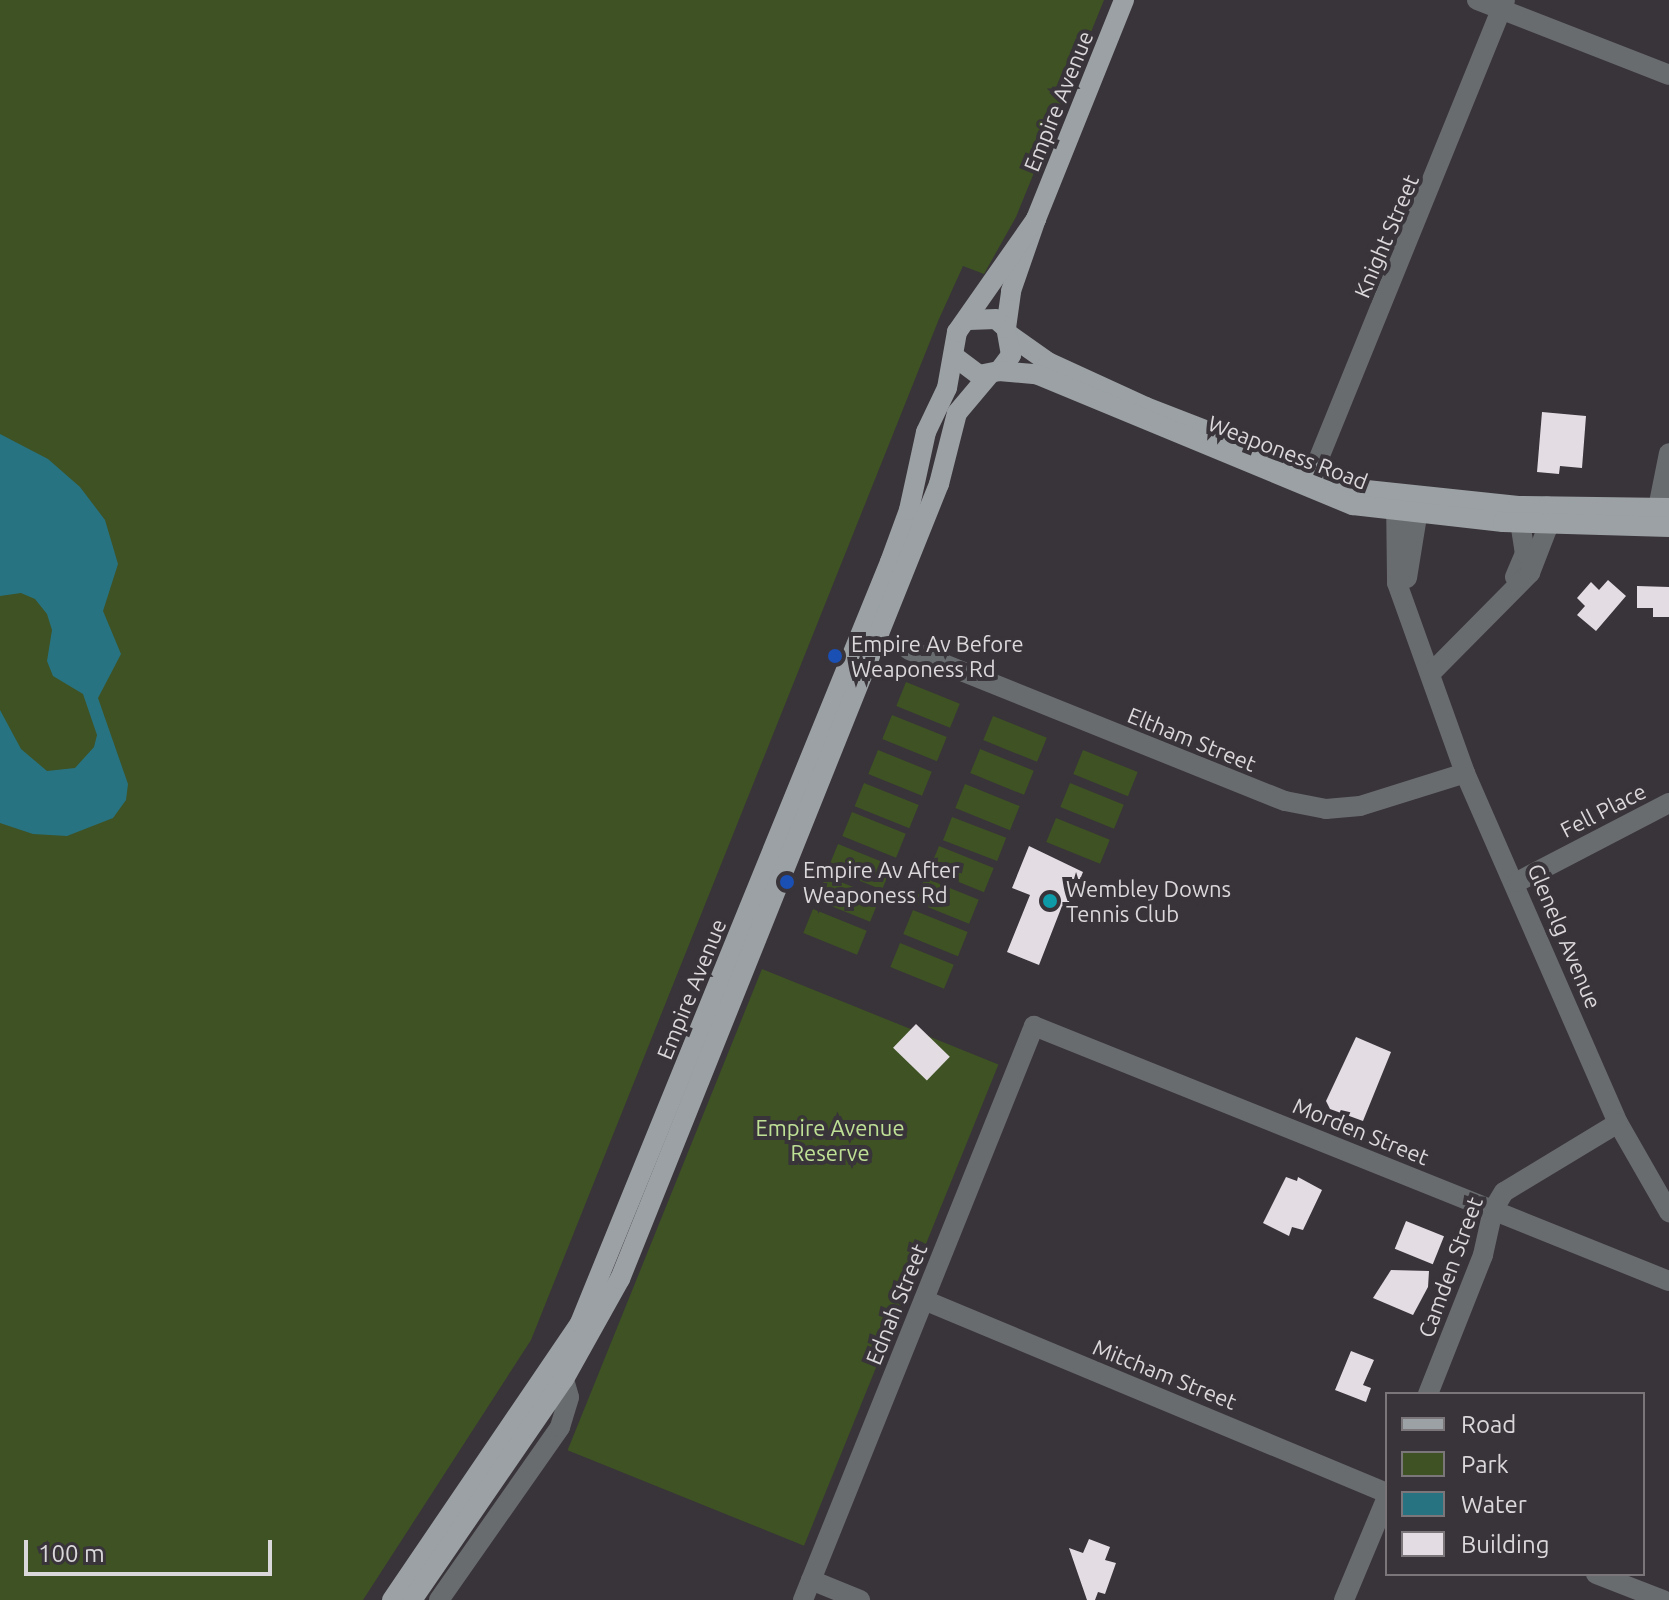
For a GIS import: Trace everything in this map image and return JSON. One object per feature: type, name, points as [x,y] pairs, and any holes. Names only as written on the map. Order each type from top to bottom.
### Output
[{"type":"main road","name":"Empire Avenue","points":[[412,1600],[564,1379],[620,1279],[939,484],[957,413],[1011,355],[1008,332],[1011,291],[1036,219],[1124,0]]},
{"type":"main road","name":"Empire Avenue","points":[[392,1600],[580,1323],[890,562],[909,510],[926,432],[955,357],[954,340],[1036,219]]},
{"type":"main road","points":[[969,320],[996,319],[1008,332]]},
{"type":"main road","name":"Weaponess Road","points":[[1008,332],[1069,373],[1309,482]]},
{"type":"main road","points":[[955,357],[969,372],[994,373]]},
{"type":"main road","name":"Weaponess Road","points":[[994,373],[1036,374],[1309,482],[1396,505],[1518,514],[1662,517]]},
{"type":"street","points":[[1477,0],[1503,5],[1669,75]]},
{"type":"street","name":"Knight Street","points":[[1309,482],[1503,5]]},
{"type":"street","points":[[1662,517],[1669,453]]},
{"type":"street","name":"Glenelg Avenue","points":[[1396,505],[1397,583],[1408,606],[1465,773],[1517,882],[1618,1123],[1669,1212]]},
{"type":"street","name":"Glenelg Avenue","points":[[1408,606],[1410,551],[1419,507]]},
{"type":"street","points":[[1505,595],[1525,554],[1518,514]]},
{"type":"street","points":[[1431,673],[1537,560],[1547,515]]},
{"type":"street","name":"Eltham Street","points":[[909,650],[1285,801],[1326,809],[1360,806],[1465,773]]},
{"type":"street","name":"Fell Place","points":[[1517,882],[1669,803]]},
{"type":"street","name":"Morden Street","points":[[1034,1026],[1669,1281]]},
{"type":"street","name":"Ednah Street","points":[[803,1600],[1034,1026]]},
{"type":"street","name":"Camden Street","points":[[1429,1392],[1483,1255],[1493,1210],[1504,1192],[1618,1123]]},
{"type":"street","name":"Mitcham Street","points":[[924,1300],[1385,1494]]},
{"type":"street","points":[[439,1600],[560,1427],[569,1397],[564,1379]]},
{"type":"street","points":[[1344,1600],[1385,1500]]},
{"type":"street","points":[[1601,1576],[1663,1600]]},
{"type":"street","points":[[811,1580],[860,1600]]},
{"type":"green space","points":[[0,0],[1104,0],[1016,217],[984,274],[963,266],[939,319],[531,1340],[363,1600],[0,1600]]},
{"type":"green space","points":[[906,682],[960,704],[950,728],[896,706]]},
{"type":"green space","points":[[892,715],[947,737],[937,761],[882,739]]},
{"type":"green space","points":[[993,716],[1047,738],[1037,762],[983,740]]},
{"type":"green space","points":[[980,749],[1034,771],[1024,795],[970,773]]},
{"type":"green space","points":[[878,750],[932,772],[922,796],[868,774]]},
{"type":"green space","points":[[1083,750],[1138,772],[1128,796],[1073,774]]},
{"type":"green space","points":[[864,783],[919,805],[909,828],[855,806]]},
{"type":"green space","points":[[1070,783],[1124,805],[1114,829],[1060,807]]},
{"type":"green space","points":[[965,784],[1020,806],[1010,830],[955,808]]},
{"type":"green space","points":[[852,812],[906,834],[896,858],[842,836]]},
{"type":"green space","points":[[952,817],[1006,838],[997,861],[943,840]]},
{"type":"green space","points":[[1056,818],[1110,840],[1100,864],[1046,842]]},
{"type":"green space","points":[[838,844],[892,866],[882,890],[828,868]]},
{"type":"green space","points":[[939,846],[994,868],[984,892],[929,870]]},
{"type":"green space","points":[[826,876],[880,898],[870,922],[816,900]]},
{"type":"green space","points":[[925,878],[979,900],[969,924],[915,902]]},
{"type":"green space","points":[[813,909],[867,931],[857,955],[803,933]]},
{"type":"green space","points":[[913,910],[968,932],[958,956],[903,934]]},
{"type":"green space","points":[[900,943],[954,965],[944,989],[890,967]]},
{"type":"green space","name":"Empire Avenue Reserve","points":[[762,969],[998,1065],[804,1546],[568,1450]]},
{"type":"water","points":[[0,434],[48,459],[80,487],[105,520],[118,564],[103,611],[121,654],[98,698],[128,784],[126,800],[113,818],[67,836],[33,834],[0,823],[0,710],[21,749],[47,771],[75,768],[94,747],[97,735],[83,694],[53,676],[47,661],[52,630],[47,614],[35,599],[21,593],[0,596]]},
{"type":"building","points":[[1542,412],[1586,416],[1582,468],[1560,466],[1559,474],[1537,472]]},
{"type":"building","points":[[1608,580],[1626,596],[1596,631],[1577,615],[1585,606],[1577,598],[1591,582],[1599,590]]},
{"type":"building","points":[[1637,586],[1669,587],[1669,617],[1653,617],[1653,608],[1637,608]]},
{"type":"building","name":"Wembley Downs Tennis Club","points":[[1029,846],[1083,872],[1068,909],[1062,906],[1039,965],[1007,952],[1030,895],[1012,888]]},
{"type":"building","points":[[916,1024],[950,1057],[927,1080],[893,1048]]},
{"type":"building","points":[[1356,1037],[1391,1052],[1363,1121],[1330,1109],[1326,1101]]},
{"type":"building","points":[[1286,1177],[1297,1181],[1298,1177],[1322,1190],[1303,1230],[1292,1227],[1289,1236],[1263,1223]]},
{"type":"building","points":[[1406,1221],[1444,1236],[1433,1264],[1395,1249]]},
{"type":"building","points":[[1391,1270],[1429,1271],[1428,1287],[1413,1315],[1373,1298]]},
{"type":"building","points":[[1351,1351],[1374,1360],[1363,1385],[1371,1388],[1366,1402],[1335,1390]]},
{"type":"building","points":[[1089,1539],[1110,1547],[1105,1560],[1116,1563],[1105,1594],[1098,1592],[1095,1600],[1087,1600],[1069,1548],[1083,1553]]},
{"type":"place","name":"Empire Av Before Weaponess Rd","points":[[835,656]]},
{"type":"place","name":"Empire Av After Weaponess Rd","points":[[787,882]]},
{"type":"place","name":"Wembley Downs Tennis Club","points":[[1050,901]]}]
